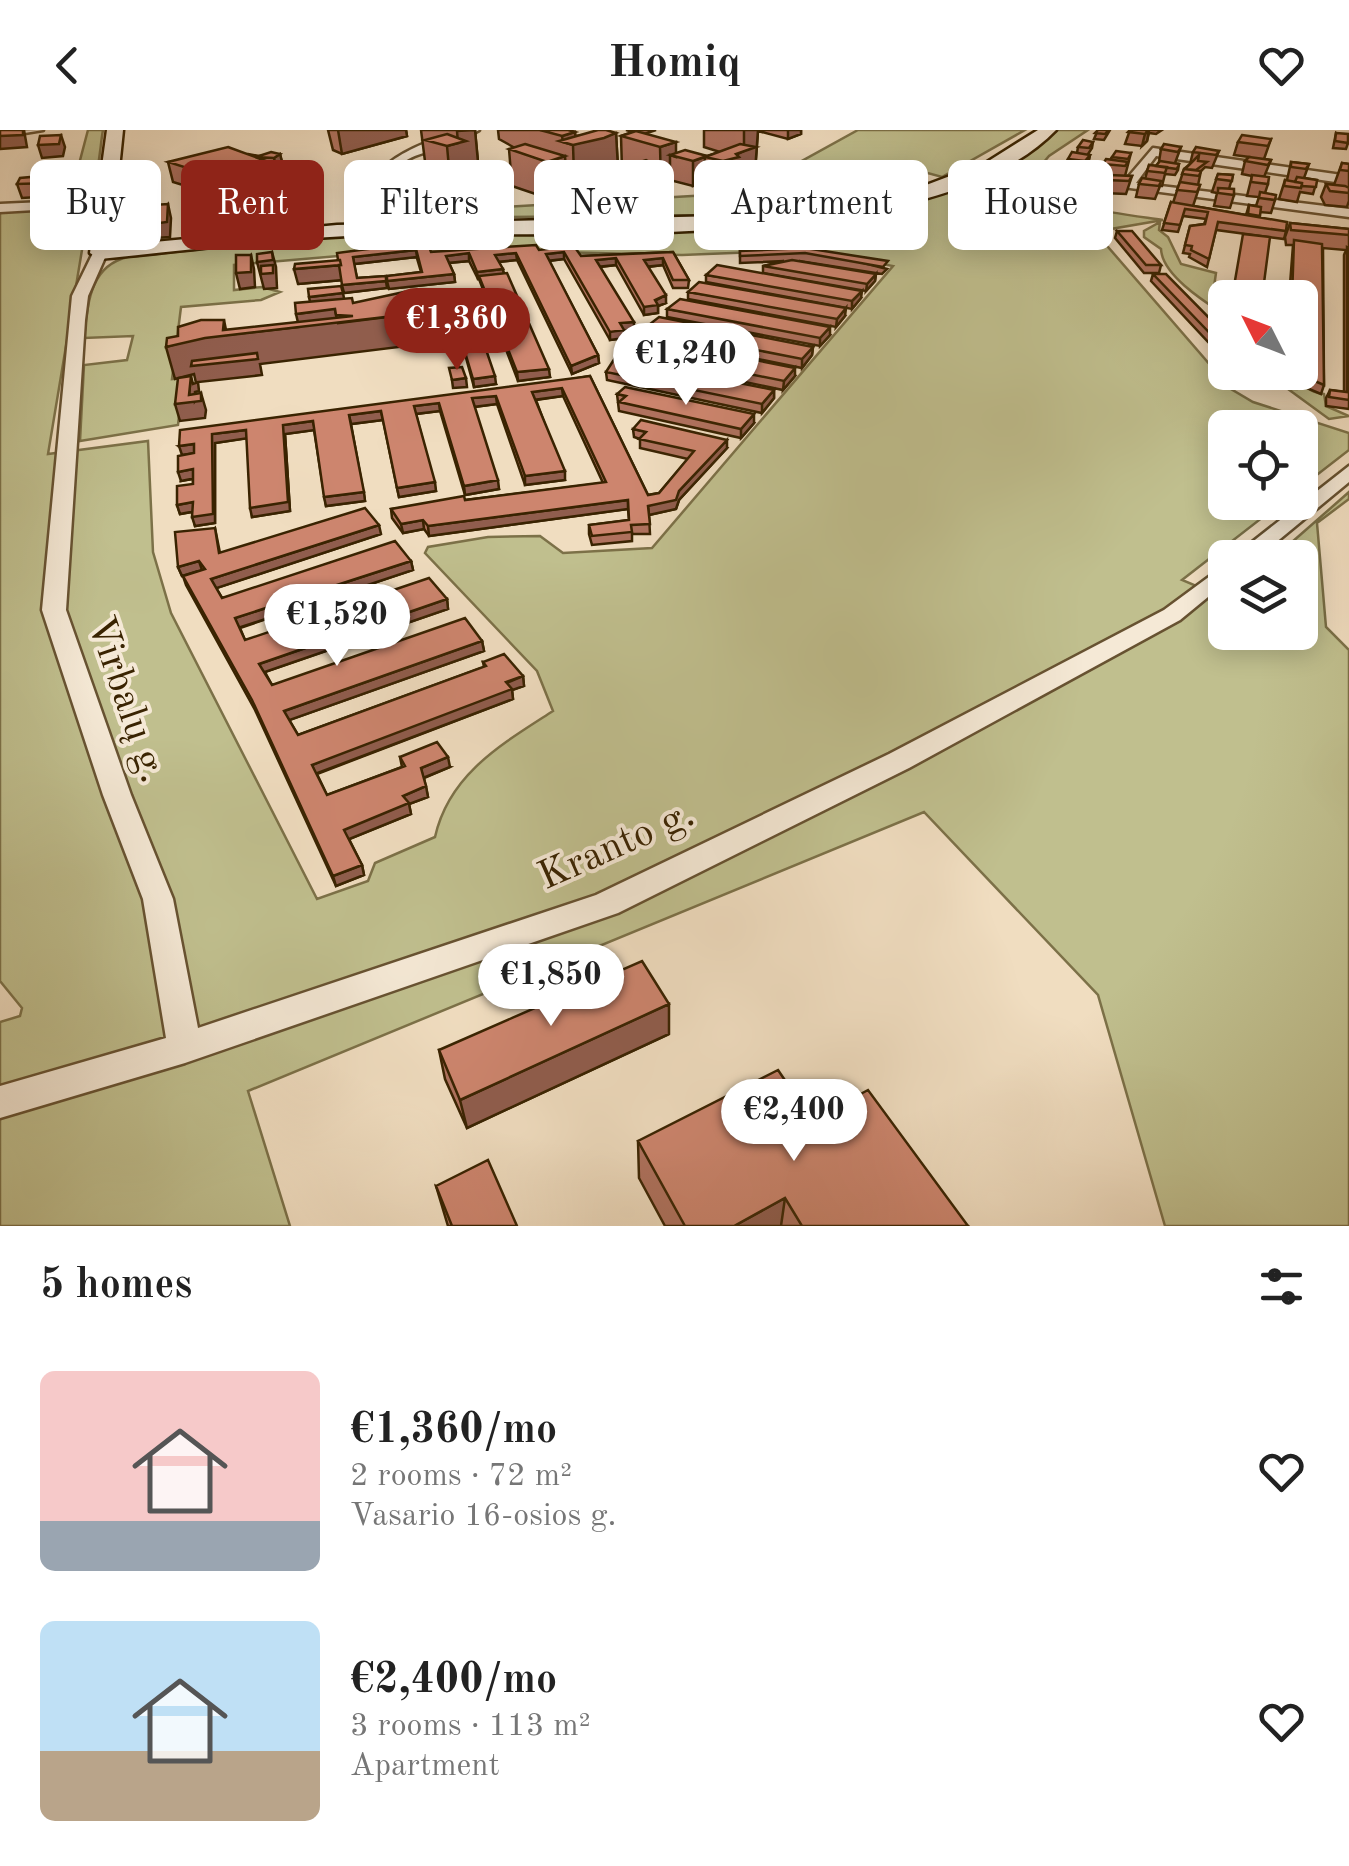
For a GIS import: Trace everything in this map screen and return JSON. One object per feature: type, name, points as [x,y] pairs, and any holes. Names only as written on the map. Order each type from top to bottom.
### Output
[{"type":"main road","points":[[110,160],[115,130]]},
{"type":"main road","points":[[514,226],[692,223],[817,213],[885,202],[953,183],[989,168],[1048,130]]},
{"type":"main road","points":[[100,250],[100,254],[344,231]]},
{"type":"street","points":[[0,134],[36,130]]},
{"type":"street","points":[[400,160],[473,130]]},
{"type":"street","points":[[1128,186],[1153,152],[1349,180]]},
{"type":"street","points":[[1113,184],[1349,213]]},
{"type":"street","points":[[0,208],[30,206]]},
{"type":"street","name":"Virbalų g.","points":[[100,254],[78,308],[54,610],[117,795],[158,899],[185,1048]]},
{"type":"street","points":[[1265,540],[1349,472]]},
{"type":"street","name":"Kranto g.","points":[[0,1102],[185,1048],[608,904],[899,760],[1172,615],[1208,586]]},
{"type":"shaded area","points":[[88,130],[103,130],[98,160],[80,160]]},
{"type":"shaded area","points":[[858,130],[1025,130],[972,160],[948,160],[948,174],[942,177],[928,173],[928,160],[803,160]]},
{"type":"shaded area","points":[[1057,130],[1088,130],[1046,160],[1012,160]]},
{"type":"shaded area","points":[[948,181],[948,250],[1111,250],[1208,362],[1208,390],[1233,390],[1278,410],[1208,410],[1208,520],[1259,520],[1233,540],[1208,540],[1208,560],[1182,580],[1208,591],[1208,650],[1318,650],[1318,540],[1294,540],[1349,492],[1349,499],[1317,523],[1326,627],[1349,650],[1349,1226],[1165,1226],[1098,995],[924,812],[248,1091],[290,1226],[0,1226],[0,1022],[20,1016],[22,1008],[0,981],[0,210],[30,209],[30,250],[82,250],[48,454],[148,441],[153,552],[171,613],[317,899],[368,881],[375,863],[435,837],[452,795],[465,778],[497,749],[553,711],[537,671],[425,553],[428,547],[488,537],[540,536],[563,553],[652,548],[893,266],[806,250],[928,250],[928,188]]},
{"type":"shaded area","points":[[694,196],[694,215],[674,215],[674,197]]},
{"type":"shaded area","points":[[534,205],[534,217],[514,217],[514,207]]},
{"type":"shaded area","points":[[1113,213],[1163,220],[1113,229]]},
{"type":"shaded area","points":[[1160,222],[1159,230],[1168,237],[1181,264],[1216,273],[1215,280],[1208,280],[1208,303],[1176,278],[1161,249],[1144,237],[1144,231]]},
{"type":"shaded area","points":[[694,225],[694,250],[806,250],[682,255],[464,250],[514,250],[514,230],[534,230],[534,250],[674,250],[674,226]]},
{"type":"shaded area","points":[[344,235],[344,250],[408,250],[234,265],[234,290],[262,287],[280,292],[261,300],[181,307],[172,379],[183,378],[178,425],[80,441],[84,365],[127,360],[133,336],[84,338],[93,288],[105,269],[128,257],[194,250],[324,250],[324,236]]},
{"type":"shaded area","points":[[1289,390],[1324,394],[1326,406],[1349,416],[1329,419]]},
{"type":"shaded area","points":[[1318,423],[1349,433],[1349,450],[1318,474]]},
{"type":"building","points":[[0,130],[23,130],[23,135],[0,136]]},
{"type":"building","points":[[540,130],[568,130],[575,132],[562,136]]},
{"type":"building","points":[[598,130],[616,133],[573,145],[559,141]]},
{"type":"building","points":[[636,131],[676,142],[660,147],[621,136]]},
{"type":"building","points":[[1336,133],[1348,134],[1348,143],[1335,141]]},
{"type":"building","points":[[447,134],[466,141],[447,146],[425,140]]},
{"type":"building","points":[[61,135],[59,144],[38,145],[40,136]]},
{"type":"building","points":[[1242,135],[1271,139],[1268,146],[1238,142]]},
{"type":"building","points":[[1083,140],[1093,142],[1089,148],[1078,147]]},
{"type":"building","points":[[525,144],[565,156],[541,160],[509,149]]},
{"type":"building","points":[[740,144],[756,147],[727,160],[705,157]]},
{"type":"building","points":[[1164,144],[1181,147],[1178,152],[1161,149]]},
{"type":"building","points":[[228,147],[263,160],[181,160],[181,166],[168,162]]},
{"type":"building","points":[[1196,147],[1219,151],[1216,155],[1193,152]]},
{"type":"building","points":[[685,150],[707,156],[693,161],[670,155]]},
{"type":"building","points":[[1116,151],[1131,153],[1128,159],[1112,157]]},
{"type":"building","points":[[271,152],[280,154],[274,158],[256,157]]},
{"type":"building","points":[[1072,152],[1090,155],[1086,160],[1068,159]]},
{"type":"building","points":[[1199,155],[1198,161],[1207,162],[1196,170],[1185,169]]},
{"type":"building","points":[[1249,157],[1271,160],[1268,165],[1245,161]]},
{"type":"building","points":[[1106,159],[1128,162],[1125,166]]},
{"type":"building","points":[[1160,161],[1179,164],[1177,169],[1156,166]]},
{"type":"building","points":[[1291,162],[1309,164],[1306,169],[1291,167]]},
{"type":"building","points":[[1149,165],[1167,167],[1165,173],[1147,171]]},
{"type":"building","points":[[1184,169],[1201,171],[1199,176],[1182,174]]},
{"type":"building","points":[[1218,174],[1233,175],[1232,181],[1216,179]]},
{"type":"building","points":[[1113,175],[1132,176],[1129,181],[1113,180]]},
{"type":"building","points":[[1252,175],[1269,177],[1268,184],[1251,182]]},
{"type":"building","points":[[30,177],[30,184],[17,184],[20,178]]},
{"type":"building","points":[[1297,177],[1317,180],[1316,187],[1302,186],[1295,182]]},
{"type":"building","points":[[1142,178],[1161,181],[1159,186],[1139,184]]},
{"type":"building","points":[[1285,180],[1302,183],[1301,188],[1284,186]]},
{"type":"building","points":[[1180,182],[1200,185],[1197,192],[1177,190]]},
{"type":"building","points":[[1326,184],[1345,186],[1349,193],[1330,191]]},
{"type":"building","points":[[1218,188],[1234,189],[1234,195],[1218,193]]},
{"type":"building","points":[[1260,192],[1276,195],[1275,200],[1259,198]]},
{"type":"building","points":[[1171,202],[1287,222],[1286,231],[1218,222],[1209,259],[1185,245],[1190,226],[1205,224],[1208,212],[1185,209],[1180,225],[1164,223]]},
{"type":"building","points":[[161,204],[168,204],[167,222],[161,223]]},
{"type":"building","points":[[1249,205],[1261,207],[1260,216],[1248,214]]},
{"type":"building","points":[[1290,223],[1349,229],[1349,235],[1291,230]]},
{"type":"building","points":[[1117,231],[1132,231],[1161,265],[1146,265]]},
{"type":"building","points":[[1243,234],[1270,237],[1264,280],[1235,280]]},
{"type":"building","points":[[1294,240],[1322,244],[1324,385],[1318,382],[1318,280],[1293,280]]},
{"type":"building","points":[[534,245],[534,250],[577,250],[581,256],[673,252],[689,280],[673,280],[663,258],[644,260],[666,295],[655,300],[658,305],[644,307],[616,258],[596,260],[634,322],[620,323],[624,330],[610,332],[564,252],[546,254],[598,355],[571,366],[516,253],[495,255],[503,269],[477,272],[469,253],[446,256],[454,274],[387,281],[387,276],[422,272],[416,250],[514,250],[514,246]]},
{"type":"building","points":[[1347,247],[1349,400],[1329,397],[1330,390],[1347,392]]},
{"type":"building","points":[[416,250],[353,257],[357,278],[386,276],[386,281],[342,285],[337,253]]},
{"type":"building","points":[[818,250],[888,261],[883,267],[805,253],[740,256],[740,251]]},
{"type":"building","points":[[272,252],[273,260],[257,262],[257,254]]},
{"type":"building","points":[[236,255],[251,255],[251,272],[236,273]]},
{"type":"building","points":[[340,260],[341,265],[294,269],[295,264]]},
{"type":"building","points":[[792,260],[876,274],[867,284],[763,266]]},
{"type":"building","points":[[273,265],[273,273],[261,274],[261,266]]},
{"type":"building","points":[[717,265],[862,291],[852,301],[706,275]]},
{"type":"building","points":[[507,273],[549,369],[517,372],[479,276]]},
{"type":"building","points":[[1153,274],[1166,274],[1208,317],[1208,331]]},
{"type":"building","points":[[699,282],[846,308],[837,319],[688,292]]},
{"type":"building","points":[[341,286],[343,293],[309,297],[308,289]]},
{"type":"building","points":[[404,292],[411,314],[205,338],[166,347],[167,338],[178,336],[178,327],[201,320],[224,320],[223,330],[353,316],[336,315],[335,309],[296,314],[295,303],[352,298],[353,303]]},
{"type":"building","points":[[680,299],[830,327],[820,338],[667,309]]},
{"type":"building","points":[[659,317],[813,347],[802,359],[645,328]]},
{"type":"building","points":[[478,326],[495,376],[473,379],[459,332]]},
{"type":"building","points":[[635,336],[795,368],[784,381],[621,348]]},
{"type":"building","points":[[257,353],[258,359],[191,366],[192,361]]},
{"type":"building","points":[[615,358],[774,390],[762,404],[606,372]]},
{"type":"building","points":[[462,367],[466,378],[452,380],[449,368]]},
{"type":"building","points":[[191,376],[189,395],[201,393],[201,401],[175,404],[178,378]]},
{"type":"building","points":[[590,376],[648,495],[659,493],[694,451],[639,439],[646,432],[633,429],[641,420],[727,440],[679,491],[676,500],[648,506],[650,524],[631,525],[632,532],[592,536],[589,525],[629,520],[628,500],[428,526],[423,520],[401,524],[391,509],[464,496],[465,500],[606,482],[562,388],[532,392],[565,471],[525,476],[496,396],[472,398],[498,480],[464,486],[439,403],[414,406],[435,482],[397,488],[381,411],[349,415],[364,492],[324,497],[313,421],[283,425],[288,502],[250,508],[246,430],[212,434],[213,514],[192,517],[193,502],[177,505],[177,486],[193,484],[193,469],[178,472],[178,456],[194,453],[194,444],[179,446],[180,430]]},
{"type":"building","points":[[625,387],[754,414],[741,429],[619,402],[626,396],[617,394]]},
{"type":"building","points":[[365,508],[379,525],[211,579],[222,598],[395,541],[411,561],[235,618],[245,640],[429,578],[447,599],[259,664],[272,685],[465,618],[482,641],[284,711],[298,735],[486,666],[483,662],[504,654],[523,676],[506,682],[512,689],[312,765],[327,795],[405,766],[400,757],[437,742],[448,757],[421,768],[426,786],[403,796],[409,803],[344,830],[362,865],[333,876],[252,700],[183,576],[205,569],[199,561],[178,567],[175,532],[215,528],[219,553]]},
{"type":"building","points":[[642,961],[669,1004],[460,1100],[439,1050]]},
{"type":"building","points":[[778,1070],[812,1120],[868,1090],[968,1226],[802,1226],[785,1198],[734,1226],[685,1226],[638,1141]]},
{"type":"building","points":[[488,1160],[517,1226],[452,1226],[436,1186]]}]
